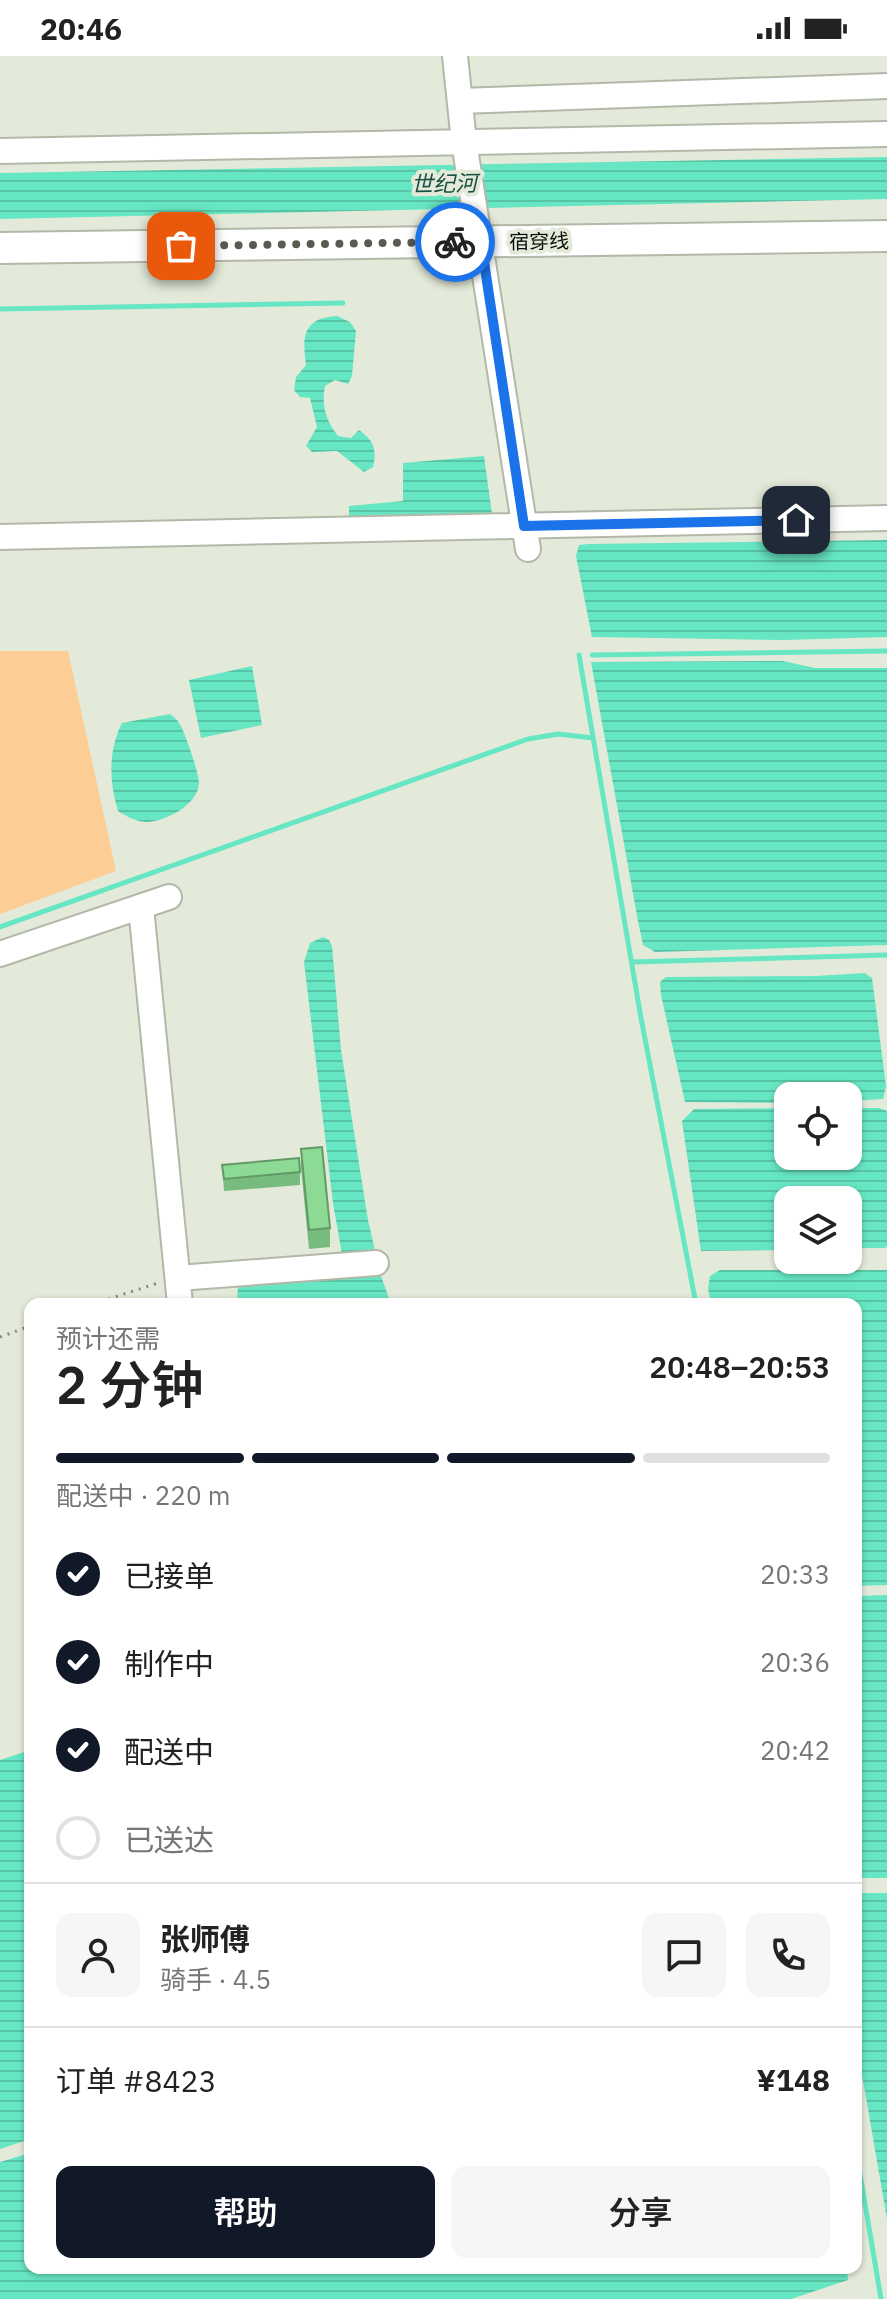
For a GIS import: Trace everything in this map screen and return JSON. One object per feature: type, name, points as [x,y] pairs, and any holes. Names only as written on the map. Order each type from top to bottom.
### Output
[{"type":"main road","name":"宿穿线","points":[[0,248],[887,236]]},
{"type":"street","points":[[455,56],[464,142],[526,537]]},
{"type":"street","points":[[460,101],[887,86]]},
{"type":"street","points":[[0,151],[887,134]]},
{"type":"street","points":[[0,537],[526,537],[887,518]]},
{"type":"street","points":[[0,954],[169,897]]},
{"type":"street","points":[[141,907],[180,1298]]},
{"type":"street","points":[[178,1278],[376,1263]]},
{"type":"path","points":[[110,1298],[178,1278]]},
{"type":"path","points":[[0,1337],[24,1328]]},
{"type":"shaded area","points":[[0,651],[68,651],[116,871],[0,914]]},
{"type":"water","name":"世纪河","points":[[887,157],[887,199],[0,219],[0,173]]},
{"type":"water","points":[[337,316],[350,322],[356,331],[352,376],[348,384],[335,380],[325,386],[324,406],[330,425],[338,436],[351,438],[359,430],[371,442],[375,455],[373,467],[364,472],[337,451],[312,452],[306,446],[317,427],[310,398],[300,397],[294,390],[296,377],[306,365],[304,345],[307,330],[317,320]]},
{"type":"water","points":[[484,456],[492,514],[349,518],[349,506],[403,501],[403,463]]},
{"type":"water","points":[[887,540],[887,637],[784,640],[592,637],[576,556],[579,545],[588,544]]},
{"type":"water","points":[[783,661],[815,668],[887,668],[887,945],[655,952],[643,945],[591,662]]},
{"type":"water","points":[[252,666],[262,725],[201,738],[189,680]]},
{"type":"water","points":[[170,714],[182,728],[188,743],[199,783],[197,791],[187,805],[172,815],[147,822],[135,820],[118,811],[115,800],[111,766],[117,734],[122,723]]},
{"type":"water","points":[[323,937],[332,946],[341,1050],[368,1220],[389,1298],[237,1298],[238,1286],[243,1282],[343,1260],[333,1203],[304,962],[310,943]]},
{"type":"water","points":[[865,973],[872,978],[886,1086],[883,1099],[862,1100],[862,1082],[774,1082],[774,1103],[685,1102],[660,982],[666,977]]},
{"type":"water","points":[[774,1108],[774,1170],[862,1170],[862,1108],[887,1111],[887,1246],[862,1248],[862,1186],[774,1186],[774,1250],[701,1251],[682,1121],[694,1109]]},
{"type":"water","points":[[720,1270],[774,1270],[774,1274],[862,1274],[862,1270],[887,1270],[887,1585],[862,1586],[862,1298],[710,1298],[710,1276]]},
{"type":"water","points":[[887,1595],[887,1878],[862,1878],[862,1596]]},
{"type":"water","points":[[24,1752],[24,2141],[0,2149],[0,1760]]},
{"type":"water","points":[[862,1893],[887,1893],[887,2219],[862,2075]]},
{"type":"water","points":[[24,2155],[24,2274],[848,2274],[848,2280],[791,2299],[0,2299],[0,2162]]},
{"type":"building","points":[[322,1147],[330,1228],[309,1230],[301,1149]]},
{"type":"building","points":[[299,1158],[300,1172],[224,1179],[222,1165]]},
{"type":"waterway","points":[[0,309],[343,303]]},
{"type":"waterway","points":[[592,655],[887,651]]},
{"type":"waterway","points":[[579,655],[641,1018],[695,1298]]},
{"type":"waterway","points":[[0,927],[528,739],[558,734],[593,738]]},
{"type":"waterway","points":[[632,962],[887,955]]},
{"type":"waterway","points":[[862,2186],[881,2299]]},
{"type":"way so far","points":[[181,246],[455,242]]},
{"type":"route","points":[[455,242],[481,242],[524,526],[796,520]]}]
